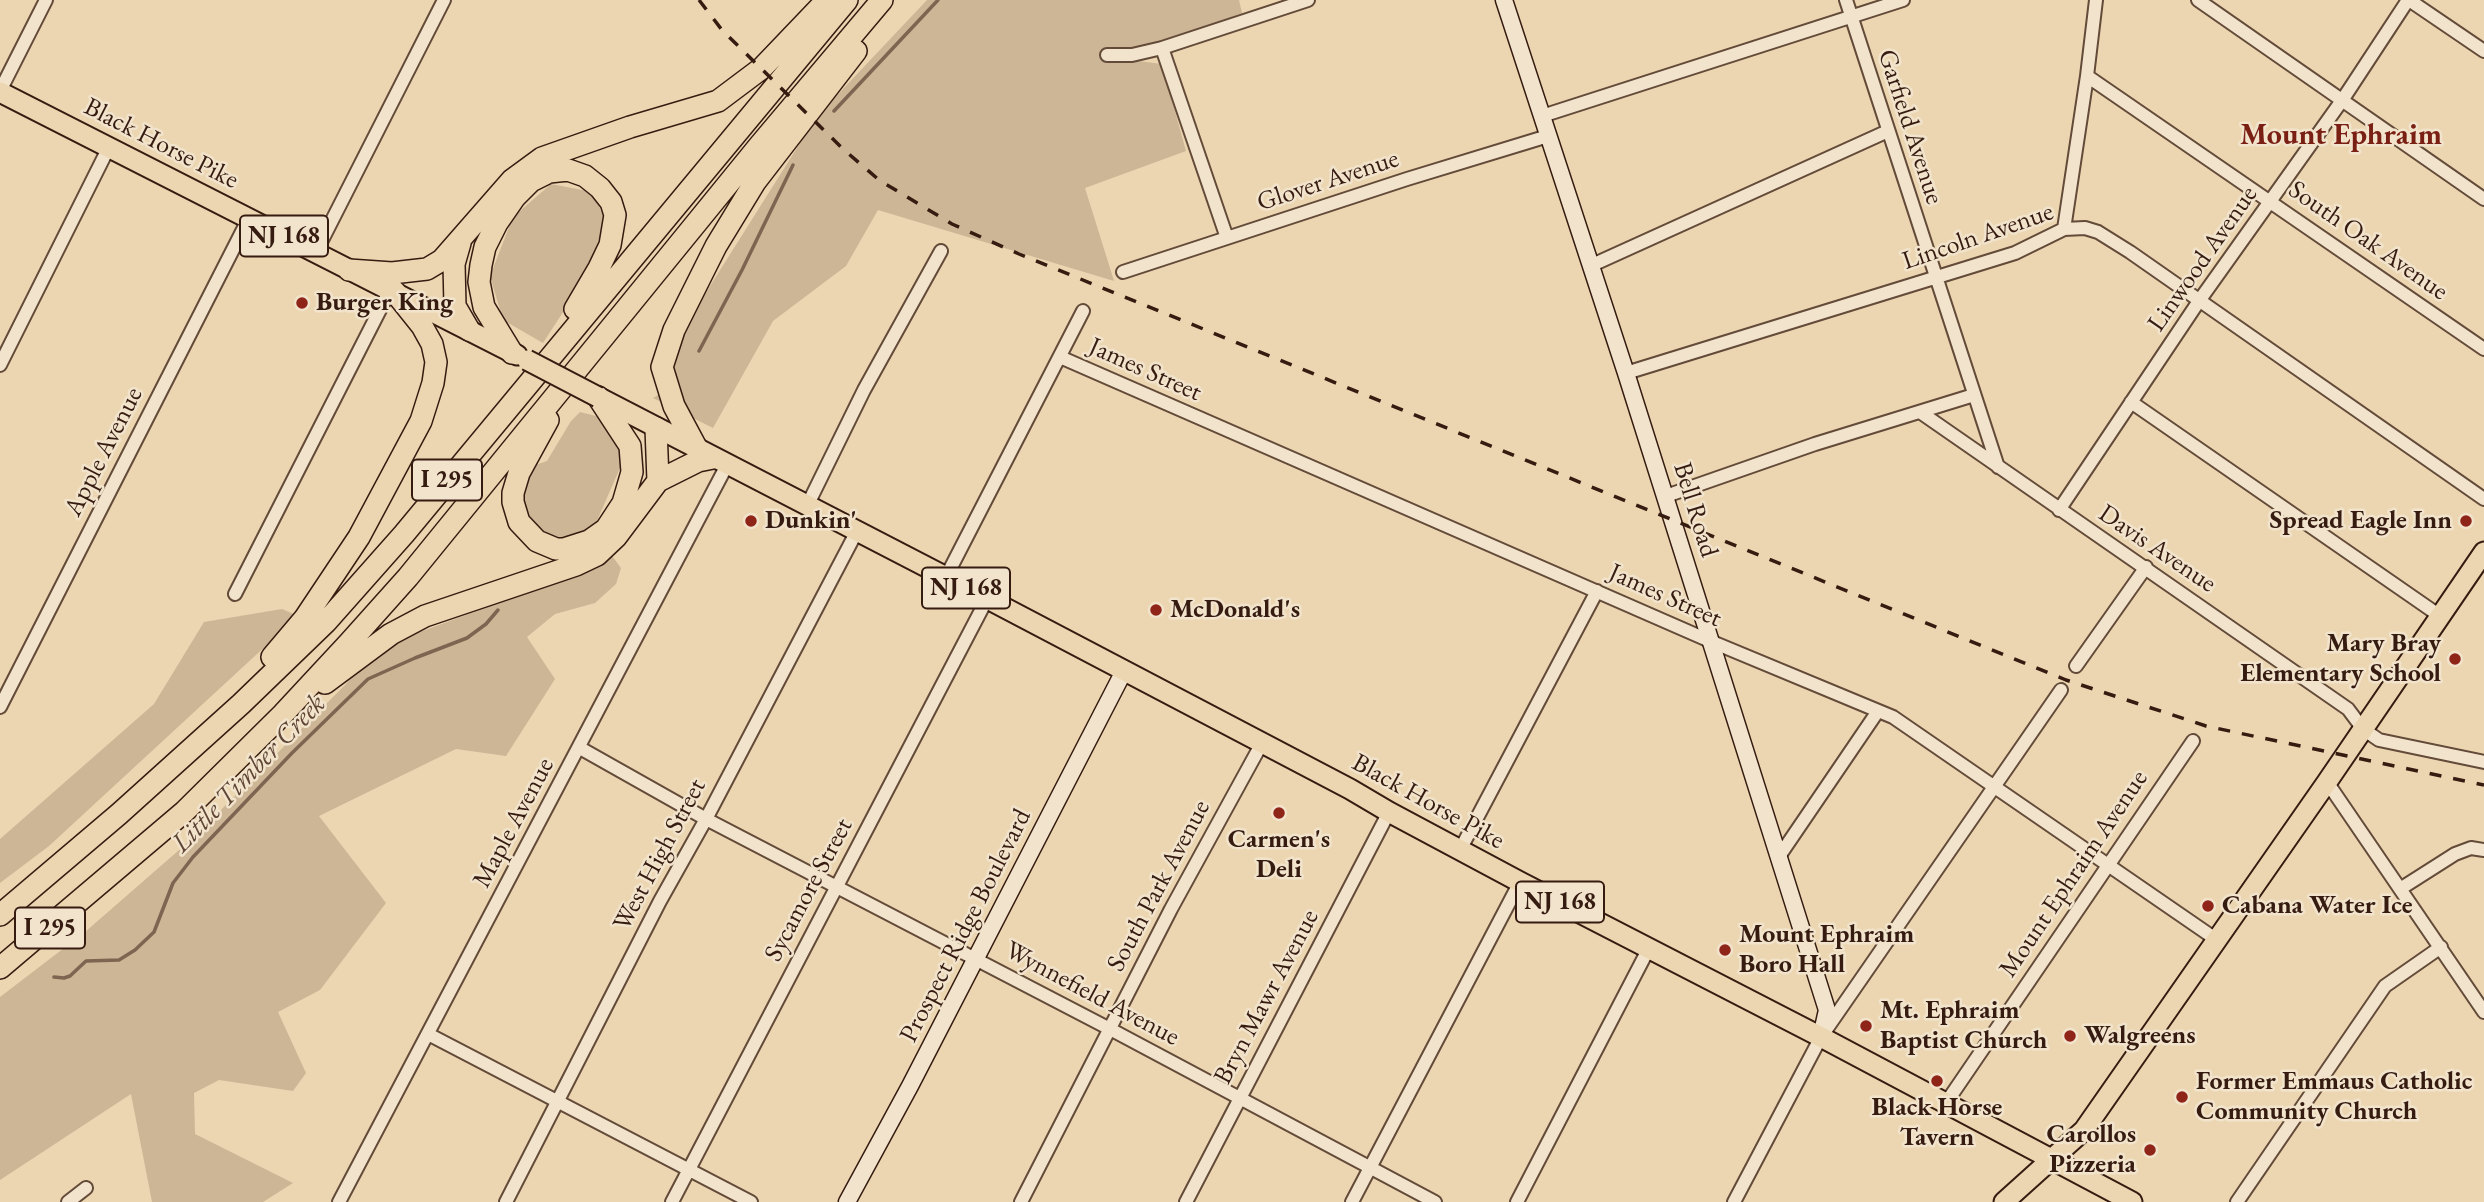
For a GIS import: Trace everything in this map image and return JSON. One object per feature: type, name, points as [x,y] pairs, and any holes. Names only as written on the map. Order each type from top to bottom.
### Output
[{"type":"highway","points":[[349,270],[392,273],[427,269],[442,260],[512,180],[542,158],[630,127],[701,107],[726,96],[762,68],[827,0]]},
{"type":"highway","name":"I 295","points":[[0,915],[120,814],[326,622],[378,565],[847,0]]},
{"type":"highway","name":"I 295","points":[[0,968],[184,812],[283,713],[408,577],[882,0]]},
{"type":"highway","points":[[283,713],[391,634],[425,616],[576,565],[597,555],[615,537],[659,481],[698,461],[712,457],[674,407],[662,367],[674,330],[716,246],[755,182],[894,0]]},
{"type":"highway","points":[[494,424],[579,304],[610,244],[615,215],[611,202],[600,188],[585,176],[568,170],[549,172],[531,181],[515,197],[485,247],[479,282],[484,307],[520,357]]},
{"type":"highway","points":[[469,229],[456,250],[453,280],[455,306],[469,330]]},
{"type":"highway","points":[[241,704],[261,670],[305,618],[359,537],[421,421],[433,383],[436,362],[432,344],[422,326],[392,291]]},
{"type":"highway","points":[[596,346],[543,430],[519,473],[513,493],[519,522],[537,541],[556,549],[579,546],[606,529],[623,503],[632,472],[630,446],[598,397]]},
{"type":"highway","points":[[656,428],[659,481]]},
{"type":"main road","name":"Black Horse Pike","points":[[0,92],[598,397]]},
{"type":"main road","name":"NJ 168","points":[[598,397],[712,457]]},
{"type":"main road","name":"Black Horse Pike","points":[[712,457],[946,577],[1520,882],[1946,1102],[2132,1202]]},
{"type":"main road","points":[[2004,1202],[2084,1130],[2484,552]]},
{"type":"street","points":[[0,92],[46,0]]},
{"type":"street","points":[[316,253],[444,0]]},
{"type":"street","points":[[1107,55],[1132,55],[1162,48],[1308,0]]},
{"type":"street","name":"Bell Road","points":[[1504,0],[1666,496],[1827,1010],[1821,1037]]},
{"type":"street","name":"Garfield Avenue","points":[[1846,0],[1998,467]]},
{"type":"street","points":[[1542,116],[1903,0]]},
{"type":"street","points":[[2064,229],[2087,76],[2095,0]]},
{"type":"street","points":[[2198,0],[2484,199]]},
{"type":"street","points":[[2408,0],[2484,51]]},
{"type":"street","name":"Linwood Avenue","points":[[2059,510],[2199,301],[2343,99],[2408,0]]},
{"type":"street","points":[[1162,48],[1227,238]]},
{"type":"street","name":"South Oak Avenue","points":[[2087,76],[2484,349]]},
{"type":"street","points":[[1590,266],[1888,131]]},
{"type":"street","name":"Glover Avenue","points":[[1122,272],[1548,136]]},
{"type":"street","points":[[0,365],[109,147]]},
{"type":"street","name":"Apple Avenue","points":[[0,707],[248,218]]},
{"type":"street","name":"Lincoln Avenue","points":[[1626,373],[2015,253],[2064,229],[2085,228],[2098,232],[2484,499]]},
{"type":"street","points":[[807,506],[864,390],[941,251]]},
{"type":"street","points":[[235,594],[392,291]]},
{"type":"street","points":[[946,577],[1083,311]]},
{"type":"street","name":"James Street","points":[[1060,357],[1710,641],[1893,718],[2217,940]]},
{"type":"street","points":[[1666,496],[1815,444],[1974,395]]},
{"type":"street","points":[[2132,402],[2440,616]]},
{"type":"street","name":"Davis Avenue","points":[[1920,412],[2348,709],[2363,729]]},
{"type":"street","name":"Maple Avenue","points":[[339,1202],[580,748],[712,457]]},
{"type":"street","name":"West High Street","points":[[506,1202],[660,901],[857,531]]},
{"type":"street","points":[[2076,666],[2146,567]]},
{"type":"street","points":[[1460,850],[1597,591]]},
{"type":"street","name":"Sycamore Street","points":[[672,1202],[987,599]]},
{"type":"street","name":"Prospect Ridge Boulevard","points":[[847,1202],[976,960],[1124,671]]},
{"type":"street","points":[[1734,1202],[1821,1037],[2061,690]]},
{"type":"street","points":[[1778,858],[1878,711]]},
{"type":"street","points":[[2363,729],[2379,740],[2484,762]]},
{"type":"street","name":"Mount Ephraim Avenue","points":[[1946,1102],[2193,741]]},
{"type":"street","name":"South Park Avenue","points":[[1021,1202],[1171,909],[1262,743]]},
{"type":"street","name":"Wynnefield Avenue","points":[[580,748],[706,819],[1435,1202]]},
{"type":"street","points":[[2327,782],[2484,1012]]},
{"type":"street","name":"Bryn Mawr Avenue","points":[[1185,1202],[1389,812]]},
{"type":"street","points":[[2400,889],[2455,854],[2471,848],[2484,850]]},
{"type":"street","points":[[1352,1202],[1520,882]]},
{"type":"street","points":[[2237,1202],[2385,986],[2441,947]]},
{"type":"street","points":[[1517,1202],[1649,948]]},
{"type":"street","points":[[428,1034],[751,1202]]},
{"type":"street","points":[[68,1202],[86,1188]]},
{"type":"shaded area","points":[[927,0],[1239,0],[1242,13],[1123,59],[1162,64],[1186,151],[1085,188],[1114,281],[878,210],[846,266],[773,321],[713,428],[653,398],[668,389],[671,348],[807,132],[825,108]]},
{"type":"shaded area","points":[[551,184],[593,192],[606,223],[576,292],[543,343],[503,320],[490,276],[513,217]]},
{"type":"shaded area","points":[[580,412],[596,416],[615,435],[623,461],[593,530],[621,568],[616,584],[595,603],[555,614],[527,637],[555,679],[506,756],[456,749],[319,816],[386,903],[320,990],[278,1012],[306,1073],[293,1091],[219,1080],[194,1093],[195,1134],[293,1183],[263,1202],[152,1202],[131,1094],[0,1180],[0,997],[85,932],[194,837],[345,685],[376,648],[548,585],[571,539],[542,538],[520,519],[529,467],[547,461],[571,421]]},
{"type":"shaded area","points":[[282,609],[296,615],[283,630],[49,846],[0,883],[0,839],[154,704],[204,622]]},
{"type":"waterway","name":"Little Timber Creek","points":[[834,111],[938,0]]},
{"type":"waterway","name":"Little Timber Creek","points":[[699,351],[793,165]]},
{"type":"waterway","name":"Little Timber Creek","points":[[54,977],[70,976],[86,961],[119,960],[135,950],[154,932],[173,883],[193,857],[292,753],[368,679],[467,638],[486,624],[498,610]]},
{"type":"railway","points":[[699,0],[722,30],[843,149],[879,180],[952,224],[1019,254],[2066,680],[2206,726],[2484,785]]},
{"type":"place","name":"Burger King","points":[[302,303]]},
{"type":"place","name":"Dunkin'","points":[[751,521]]},
{"type":"place","name":"Spread Eagle Inn","points":[[2466,521]]},
{"type":"place","name":"McDonald's","points":[[1156,610]]},
{"type":"place","name":"Mary Bray Elementary School","points":[[2455,659]]},
{"type":"place","name":"Carmen's Deli","points":[[1279,813]]},
{"type":"place","name":"Cabana Water Ice","points":[[2208,906]]},
{"type":"place","name":"Mount Ephraim Boro Hall","points":[[1725,950]]},
{"type":"place","name":"Mt. Ephraim Baptist Church","points":[[1866,1026]]},
{"type":"place","name":"Walgreens","points":[[2070,1036]]},
{"type":"place","name":"Black Horse Tavern","points":[[1937,1081]]},
{"type":"place","name":"Former Emmaus Catholic Community Church","points":[[2182,1097]]},
{"type":"place","name":"Carollos Pizzeria","points":[[2150,1150]]},
{"type":"district","name":"Mount Ephraim","points":[[2341,136]]}]
